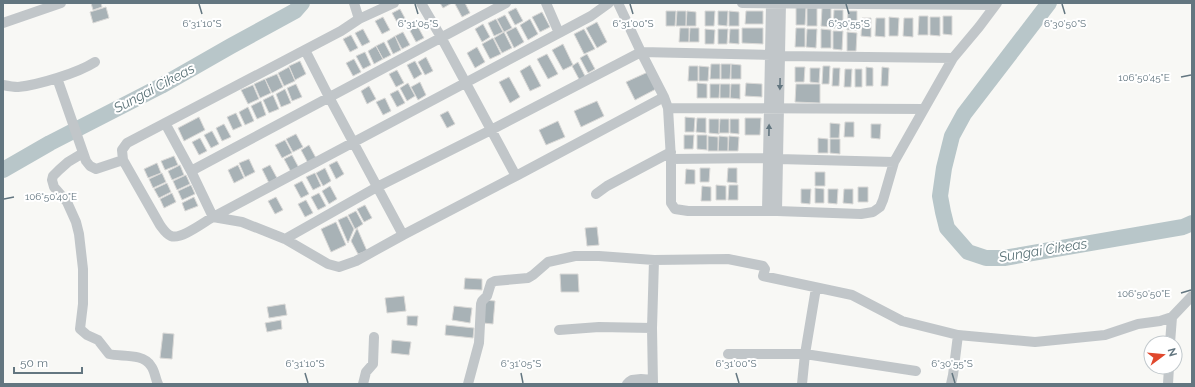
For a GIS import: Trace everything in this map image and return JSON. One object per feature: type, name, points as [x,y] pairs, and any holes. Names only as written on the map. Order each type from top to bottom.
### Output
[{"type":"street","points":[[3,23],[61,3]]},
{"type":"street","points":[[354,3],[359,19]]},
{"type":"street","points":[[394,3],[359,19],[341,31],[127,143],[122,150],[123,160],[164,231],[171,236],[181,236],[213,217],[591,16],[609,3]]},
{"type":"street","points":[[421,3],[466,82],[516,176]]},
{"type":"street","points":[[192,171],[506,3]]},
{"type":"street","points":[[546,3],[559,33]]},
{"type":"street","points":[[618,3],[668,108],[671,155],[671,202],[675,209],[688,211],[778,211],[861,214],[876,210],[880,207],[894,162],[953,58],[996,4]]},
{"type":"street","points":[[742,3],[996,4]]},
{"type":"street","points":[[776,3],[770,55],[769,108],[778,211]]},
{"type":"street","points":[[767,211],[779,108],[780,56],[776,3]]},
{"type":"street","points":[[305,50],[403,235]]},
{"type":"street","points":[[284,239],[377,187],[641,52],[770,55]]},
{"type":"street","points":[[780,56],[953,58]]},
{"type":"street","points":[[3,85],[17,87],[28,86],[58,78],[95,62]]},
{"type":"street","points":[[58,78],[86,161],[90,166],[96,169],[123,160]]},
{"type":"street","points":[[213,217],[242,222],[284,239],[328,264],[339,267],[356,260],[664,97]]},
{"type":"street","points":[[668,108],[924,109]]},
{"type":"street","points":[[165,123],[192,171],[213,217]]},
{"type":"street","points":[[82,151],[59,170],[53,176],[52,180],[54,187],[67,202],[76,222],[79,234],[83,304],[80,329],[87,335],[98,340],[109,354],[148,361],[158,384]]},
{"type":"street","points":[[596,194],[607,186],[671,155],[894,162]]},
{"type":"street","points":[[468,384],[479,343],[481,304],[482,301],[488,296],[490,285],[493,282],[528,278],[533,276],[548,262],[575,256],[599,256],[654,260],[728,259],[763,266],[765,269],[763,276],[852,295],[902,321],[958,335],[1023,342],[1051,341],[1105,335],[1138,324],[1160,321],[1172,317],[1192,296]]},
{"type":"street","points":[[627,384],[636,379],[653,382],[652,328],[654,260]]},
{"type":"street","points":[[802,384],[805,354],[816,288]]},
{"type":"street","points":[[1171,335],[1172,317]]},
{"type":"street","points":[[559,330],[599,327],[652,328]]},
{"type":"street","points":[[951,384],[958,335]]},
{"type":"street","points":[[364,384],[366,372],[373,364],[374,337]]},
{"type":"street","points":[[728,354],[805,354],[916,371]]},
{"type":"building","points":[[91,3],[101,3],[102,7],[93,10]]},
{"type":"building","points":[[440,3],[452,3],[443,8]]},
{"type":"building","points":[[465,3],[470,13],[462,17],[455,4]]},
{"type":"building","points":[[106,7],[109,18],[93,23],[90,12]]},
{"type":"building","points":[[796,7],[806,7],[805,25],[796,25]]},
{"type":"building","points":[[516,8],[523,21],[515,25],[508,12]]},
{"type":"building","points":[[807,8],[817,8],[817,26],[807,26]]},
{"type":"building","points":[[822,8],[831,8],[831,27],[821,26]]},
{"type":"building","points":[[400,9],[407,22],[399,26],[392,13]]},
{"type":"building","points":[[834,10],[843,10],[843,28],[833,28]]},
{"type":"building","points":[[666,11],[676,11],[675,26],[666,26]]},
{"type":"building","points":[[677,11],[686,11],[686,26],[676,26]]},
{"type":"building","points":[[687,11],[696,12],[696,26],[686,26]]},
{"type":"building","points":[[705,11],[715,11],[714,26],[705,26]]},
{"type":"building","points":[[718,11],[728,11],[727,26],[718,25]]},
{"type":"building","points":[[729,11],[739,12],[739,26],[729,26]]},
{"type":"building","points":[[746,11],[763,11],[763,24],[745,24]]},
{"type":"building","points":[[848,11],[857,11],[857,30],[847,30]]},
{"type":"building","points":[[542,12],[550,27],[540,32],[532,17]]},
{"type":"building","points":[[505,15],[512,28],[504,32],[497,19]]},
{"type":"building","points":[[919,16],[928,16],[928,35],[918,35]]},
{"type":"building","points":[[943,16],[952,16],[952,35],[943,34]]},
{"type":"building","points":[[383,17],[390,30],[382,34],[375,21]]},
{"type":"building","points":[[889,17],[899,18],[898,36],[889,36]]},
{"type":"building","points":[[930,17],[940,17],[940,36],[930,35]]},
{"type":"building","points":[[862,18],[871,18],[871,37],[861,36]]},
{"type":"building","points":[[876,18],[885,18],[885,37],[875,36]]},
{"type":"building","points":[[904,18],[913,18],[913,37],[903,36]]},
{"type":"building","points":[[496,19],[503,32],[494,36],[488,23]]},
{"type":"building","points":[[530,19],[538,34],[528,40],[520,25]]},
{"type":"building","points":[[597,22],[607,42],[597,48],[586,28]]},
{"type":"building","points":[[483,24],[490,37],[482,42],[475,29]]},
{"type":"building","points":[[417,25],[424,38],[416,42],[409,29]]},
{"type":"building","points":[[516,27],[524,42],[514,48],[506,32]]},
{"type":"building","points":[[680,28],[689,28],[689,42],[679,42]]},
{"type":"building","points":[[690,28],[699,28],[699,42],[689,42]]},
{"type":"building","points":[[742,28],[763,28],[763,44],[742,43]]},
{"type":"building","points":[[796,28],[805,28],[805,47],[795,47]]},
{"type":"building","points":[[363,29],[370,42],[362,46],[355,33]]},
{"type":"building","points":[[584,29],[595,49],[584,54],[574,34]]},
{"type":"building","points":[[705,29],[715,30],[714,44],[705,44]]},
{"type":"building","points":[[718,29],[728,29],[727,44],[718,44]]},
{"type":"building","points":[[730,29],[739,29],[739,44],[729,43]]},
{"type":"building","points":[[807,29],[817,29],[816,48],[806,47]]},
{"type":"building","points":[[821,29],[831,30],[831,48],[821,48]]},
{"type":"building","points":[[833,31],[843,31],[842,50],[833,49]]},
{"type":"building","points":[[403,32],[410,45],[402,49],[395,36]]},
{"type":"building","points":[[504,32],[512,48],[502,53],[494,38]]},
{"type":"building","points":[[847,32],[857,33],[856,51],[847,51]]},
{"type":"building","points":[[351,35],[358,48],[350,52],[343,39]]},
{"type":"building","points":[[395,36],[401,50],[393,54],[387,41]]},
{"type":"building","points":[[493,38],[501,54],[490,59],[482,44]]},
{"type":"building","points":[[384,42],[391,55],[383,59],[376,46]]},
{"type":"building","points":[[563,44],[573,65],[563,70],[552,50]]},
{"type":"building","points":[[376,46],[383,59],[374,64],[368,51]]},
{"type":"building","points":[[477,47],[485,62],[475,68],[467,53]]},
{"type":"building","points":[[365,52],[371,65],[363,69],[356,56]]},
{"type":"building","points":[[547,54],[558,74],[548,79],[537,59]]},
{"type":"building","points":[[587,54],[595,69],[588,73],[580,58]]},
{"type":"building","points":[[426,57],[433,71],[425,75],[418,62]]},
{"type":"building","points":[[354,59],[361,72],[353,76],[346,63]]},
{"type":"building","points":[[300,61],[306,74],[295,80],[289,66]]},
{"type":"building","points":[[415,61],[422,74],[414,79],[407,65]]},
{"type":"building","points":[[578,62],[586,78],[580,81],[572,66]]},
{"type":"building","points":[[711,64],[720,64],[720,79],[710,79]]},
{"type":"building","points":[[721,64],[731,64],[730,79],[721,79]]},
{"type":"building","points":[[731,64],[741,65],[741,79],[731,79]]},
{"type":"building","points":[[530,65],[541,86],[530,91],[520,71]]},
{"type":"building","points":[[689,66],[698,66],[698,81],[688,81]]},
{"type":"building","points":[[699,66],[709,67],[708,81],[699,81]]},
{"type":"building","points":[[823,66],[830,66],[829,84],[822,84]]},
{"type":"building","points":[[289,67],[295,81],[284,86],[278,73]]},
{"type":"building","points":[[795,67],[805,67],[804,82],[795,82]]},
{"type":"building","points":[[866,67],[873,68],[873,86],[866,86]]},
{"type":"building","points":[[882,67],[889,68],[888,86],[881,86]]},
{"type":"building","points":[[810,68],[820,68],[819,83],[810,82]]},
{"type":"building","points":[[833,68],[840,68],[839,86],[832,86]]},
{"type":"building","points":[[845,69],[852,69],[851,87],[844,87]]},
{"type":"building","points":[[855,69],[862,69],[862,87],[855,87]]},
{"type":"building","points":[[397,70],[404,83],[396,87],[389,74]]},
{"type":"building","points":[[648,72],[656,89],[635,100],[626,82]]},
{"type":"building","points":[[277,74],[283,87],[272,93],[265,79]]},
{"type":"building","points":[[509,77],[520,97],[510,103],[499,82]]},
{"type":"building","points":[[265,79],[271,93],[260,98],[254,84]]},
{"type":"building","points":[[420,82],[426,95],[418,100],[411,87]]},
{"type":"building","points":[[408,83],[415,96],[407,101],[400,88]]},
{"type":"building","points":[[697,83],[707,84],[707,98],[697,98]]},
{"type":"building","points":[[746,83],[762,84],[762,97],[745,96]]},
{"type":"building","points":[[296,84],[302,97],[292,101],[287,88]]},
{"type":"building","points":[[710,84],[720,84],[719,98],[710,98]]},
{"type":"building","points":[[720,84],[730,84],[730,98],[720,98]]},
{"type":"building","points":[[731,84],[740,84],[740,99],[730,98]]},
{"type":"building","points":[[796,84],[820,84],[820,103],[795,102]]},
{"type":"building","points":[[253,85],[259,99],[248,104],[241,90]]},
{"type":"building","points":[[369,86],[376,99],[367,104],[361,91]]},
{"type":"building","points":[[285,89],[291,103],[281,107],[276,94]]},
{"type":"building","points":[[398,90],[405,103],[397,107],[390,94]]},
{"type":"building","points":[[273,95],[279,109],[269,113],[263,100]]},
{"type":"building","points":[[385,98],[391,111],[383,115],[376,102]]},
{"type":"building","points":[[261,101],[266,115],[257,119],[251,106]]},
{"type":"building","points":[[597,101],[604,116],[581,127],[574,111]]},
{"type":"building","points":[[248,107],[254,121],[245,125],[239,112]]},
{"type":"building","points":[[448,111],[455,124],[447,128],[440,115]]},
{"type":"building","points":[[236,113],[242,126],[233,130],[227,117]]},
{"type":"building","points":[[199,117],[205,130],[184,141],[178,128]]},
{"type":"building","points":[[685,117],[695,118],[694,132],[685,132]]},
{"type":"building","points":[[697,118],[706,118],[706,133],[696,132]]},
{"type":"building","points":[[745,118],[761,118],[760,135],[745,135]]},
{"type":"building","points":[[709,119],[719,119],[719,134],[709,133]]},
{"type":"building","points":[[720,119],[729,119],[729,133],[719,133]]},
{"type":"building","points":[[730,119],[739,119],[739,134],[730,133]]},
{"type":"building","points":[[558,121],[565,137],[546,145],[539,130]]},
{"type":"building","points":[[845,122],[854,122],[854,137],[844,137]]},
{"type":"building","points":[[830,123],[840,124],[839,138],[830,138]]},
{"type":"building","points":[[224,124],[231,137],[222,141],[216,128]]},
{"type":"building","points":[[871,124],[881,124],[880,139],[871,138]]},
{"type":"building","points":[[212,131],[219,144],[211,148],[204,135]]},
{"type":"building","points":[[296,134],[303,147],[293,152],[286,139]]},
{"type":"building","points":[[684,135],[694,135],[693,149],[684,149]]},
{"type":"building","points":[[697,135],[707,135],[707,150],[697,149]]},
{"type":"building","points":[[708,136],[718,137],[718,151],[708,151]]},
{"type":"building","points":[[719,136],[728,137],[728,151],[718,151]]},
{"type":"building","points":[[729,136],[739,137],[738,151],[728,151]]},
{"type":"building","points":[[200,138],[207,151],[199,155],[192,142]]},
{"type":"building","points":[[818,138],[828,139],[828,153],[818,153]]},
{"type":"building","points":[[830,139],[840,139],[840,154],[830,153]]},
{"type":"building","points":[[285,140],[292,153],[282,158],[275,145]]},
{"type":"building","points":[[309,145],[316,158],[308,163],[301,150]]},
{"type":"building","points":[[292,155],[299,168],[291,172],[284,159]]},
{"type":"building","points":[[174,156],[178,165],[165,170],[161,161]]},
{"type":"building","points":[[249,159],[255,172],[245,177],[239,163]]},
{"type":"building","points":[[337,161],[344,174],[336,179],[329,165]]},
{"type":"building","points":[[157,163],[161,173],[148,178],[144,169]]},
{"type":"building","points":[[180,165],[184,175],[172,180],[168,171]]},
{"type":"building","points":[[238,165],[244,178],[234,183],[228,170]]},
{"type":"building","points":[[270,165],[277,178],[269,183],[262,169]]},
{"type":"building","points":[[325,168],[331,181],[323,186],[316,173]]},
{"type":"building","points":[[700,168],[710,168],[709,182],[700,182]]},
{"type":"building","points":[[728,168],[737,168],[737,183],[727,182]]},
{"type":"building","points":[[686,169],[695,170],[695,184],[685,184]]},
{"type":"building","points":[[815,172],[825,172],[825,186],[815,186]]},
{"type":"building","points":[[162,173],[166,182],[153,188],[149,179]]},
{"type":"building","points":[[315,173],[321,186],[313,190],[306,177]]},
{"type":"building","points":[[186,175],[190,184],[177,190],[173,181]]},
{"type":"building","points":[[302,181],[309,194],[301,198],[294,185]]},
{"type":"building","points":[[167,183],[171,192],[159,198],[154,189]]},
{"type":"building","points":[[191,185],[195,194],[182,200],[178,191]]},
{"type":"building","points":[[716,185],[726,186],[726,200],[716,200]]},
{"type":"building","points":[[729,185],[738,185],[738,200],[728,200]]},
{"type":"building","points":[[330,186],[337,199],[329,204],[322,191]]},
{"type":"building","points":[[702,186],[711,187],[711,201],[701,201]]},
{"type":"building","points":[[858,187],[868,187],[868,202],[858,202]]},
{"type":"building","points":[[815,188],[824,189],[824,203],[815,203]]},
{"type":"building","points":[[801,189],[811,189],[810,204],[801,203]]},
{"type":"building","points":[[828,189],[838,189],[837,204],[828,203]]},
{"type":"building","points":[[844,189],[853,189],[853,204],[843,203]]},
{"type":"building","points":[[172,193],[176,202],[164,208],[160,199]]},
{"type":"building","points":[[319,193],[326,206],[318,210],[311,197]]},
{"type":"building","points":[[194,197],[198,206],[185,211],[182,203]]},
{"type":"building","points":[[276,197],[283,210],[275,214],[268,201]]},
{"type":"building","points":[[306,200],[313,213],[305,217],[298,204]]},
{"type":"building","points":[[365,205],[372,218],[364,222],[357,209]]},
{"type":"building","points":[[356,211],[363,224],[355,229],[348,215]]},
{"type":"building","points":[[347,216],[354,229],[348,243],[338,220]]},
{"type":"building","points":[[336,222],[346,245],[331,252],[321,229]]},
{"type":"building","points":[[597,227],[599,245],[587,246],[585,228]]},
{"type":"building","points":[[357,228],[367,251],[358,254],[351,241]]},
{"type":"building","points":[[560,274],[578,274],[579,292],[561,292]]},
{"type":"building","points":[[465,278],[482,279],[482,290],[464,289]]},
{"type":"building","points":[[404,296],[406,311],[387,313],[385,298]]},
{"type":"building","points":[[484,300],[495,301],[493,324],[483,323]]},
{"type":"building","points":[[285,304],[287,315],[269,318],[267,307]]},
{"type":"building","points":[[454,306],[472,308],[470,323],[452,320]]},
{"type":"building","points":[[407,316],[418,316],[417,326],[407,325]]},
{"type":"building","points":[[281,320],[282,329],[267,332],[265,323]]},
{"type":"building","points":[[446,325],[474,328],[473,338],[445,335]]},
{"type":"building","points":[[163,333],[174,334],[172,359],[160,358]]},
{"type":"building","points":[[392,340],[411,342],[409,355],[391,353]]},
{"type":"waterway","name":"Sungai Cikeas","points":[[3,170],[50,143],[161,86],[295,11],[302,3]]},
{"type":"waterway","name":"Sungai Cikeas","points":[[1049,3],[964,114],[952,136],[944,168],[940,196],[947,228],[968,252],[986,258],[1004,258],[1183,227],[1192,223]]}]
